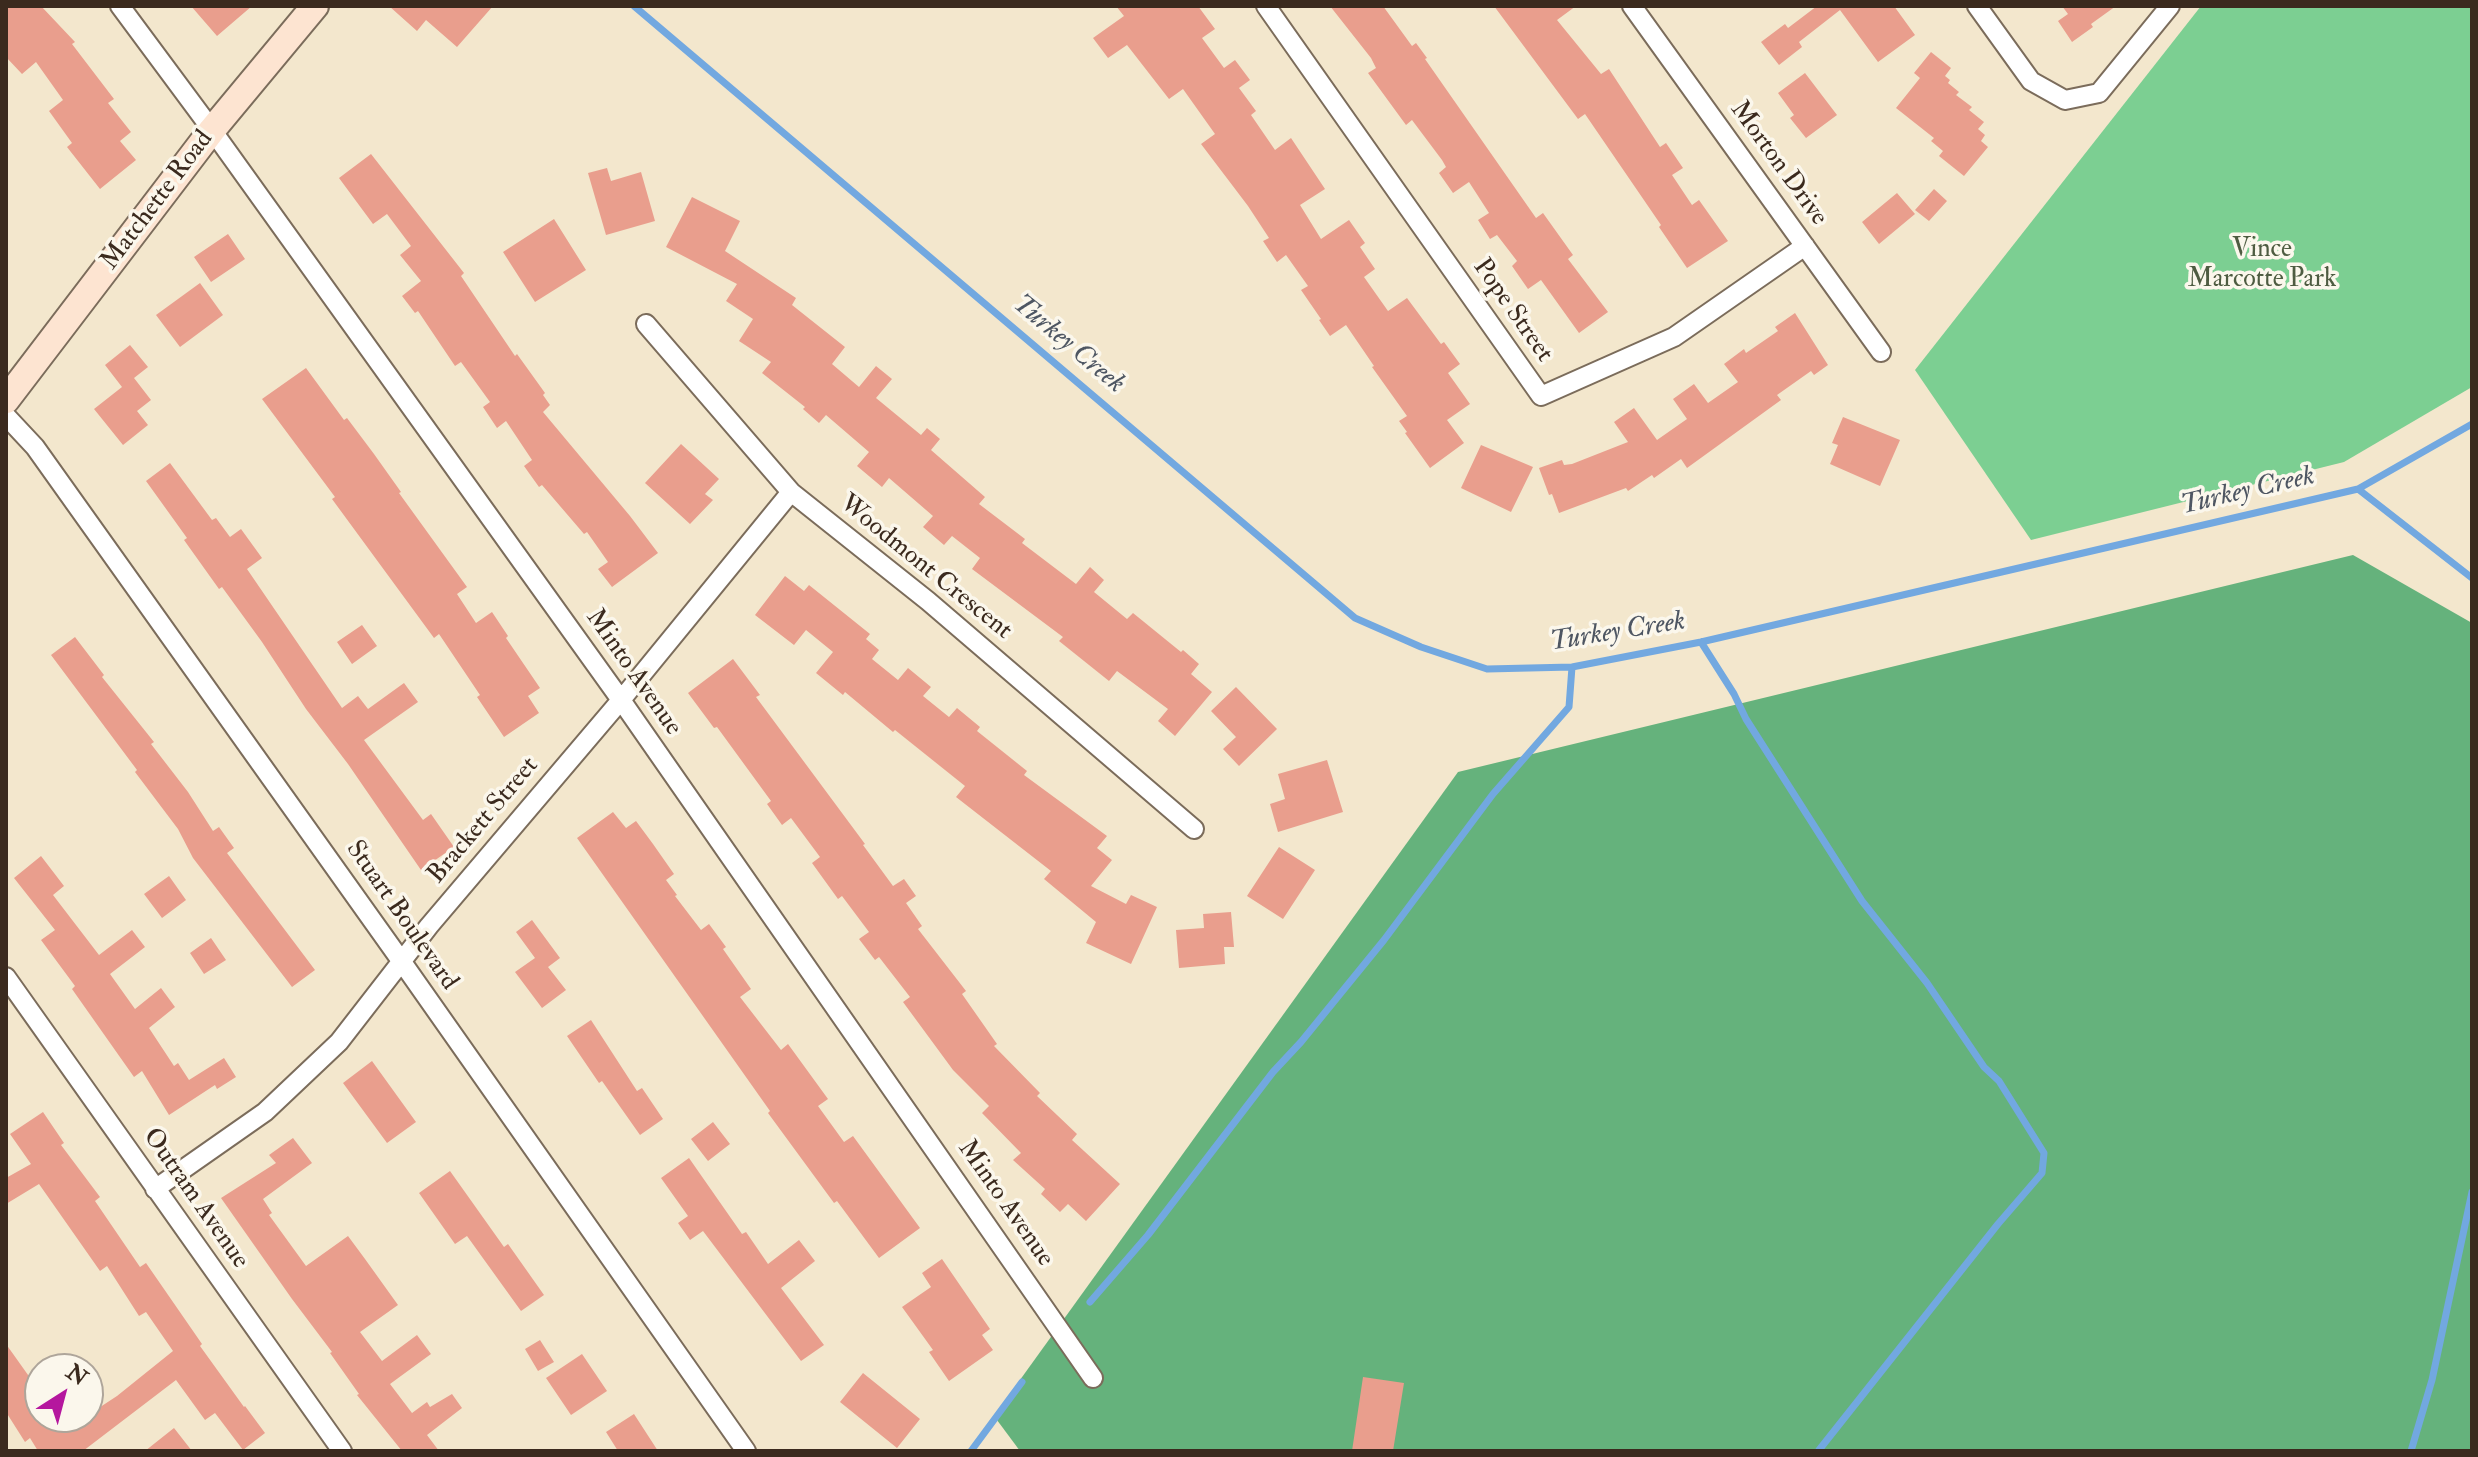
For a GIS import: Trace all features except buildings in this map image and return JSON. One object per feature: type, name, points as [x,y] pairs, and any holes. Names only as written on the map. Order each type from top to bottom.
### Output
[{"type":"street","name":"Minto Avenue","points":[[120,6],[621,700],[1093,1378]]},
{"type":"street","name":"Matchette Road","points":[[6,400],[212,130],[315,6]]},
{"type":"street","name":"Pope Street","points":[[1266,6],[1541,396],[1674,337],[1805,246]]},
{"type":"street","name":"Morton Drive","points":[[1632,6],[1881,352]]},
{"type":"street","points":[[1977,6],[2031,81],[2065,100],[2099,93],[2170,6]]},
{"type":"street","name":"Woodmont Crescent","points":[[646,324],[791,492],[928,601],[1194,829]]},
{"type":"street","name":"Stuart Boulevard","points":[[6,416],[35,447],[746,1451]]},
{"type":"street","name":"Brackett Street","points":[[155,1189],[265,1112],[339,1042],[429,926],[621,700],[791,492]]},
{"type":"street","name":"Outram Avenue","points":[[6,977],[342,1451]]},
{"type":"green space","name":"Vince Marcotte Park","points":[[2201,6],[2472,6],[2472,387],[2344,462],[2031,540],[1915,370]]},
{"type":"green space","points":[[2353,555],[2472,623],[2472,1451],[1020,1451],[994,1416],[1458,772]]},
{"type":"waterway","name":"Turkey Creek","points":[[634,6],[1355,618],[1421,647],[1487,669],[1572,667],[1701,642],[2358,489],[2472,424]]},
{"type":"waterway","points":[[2358,489],[2472,578]]},
{"type":"waterway","points":[[1701,642],[1746,719],[1862,901],[1927,983],[1984,1067],[1999,1081],[2044,1153],[2042,1173],[1819,1450]]},
{"type":"waterway","points":[[1090,1302],[1148,1235],[1273,1072],[1384,940],[1493,794],[1569,707],[1572,667]]},
{"type":"waterway","points":[[2411,1451],[2432,1380],[2472,1192]]},
{"type":"waterway","points":[[971,1451],[1022,1382]]}]
